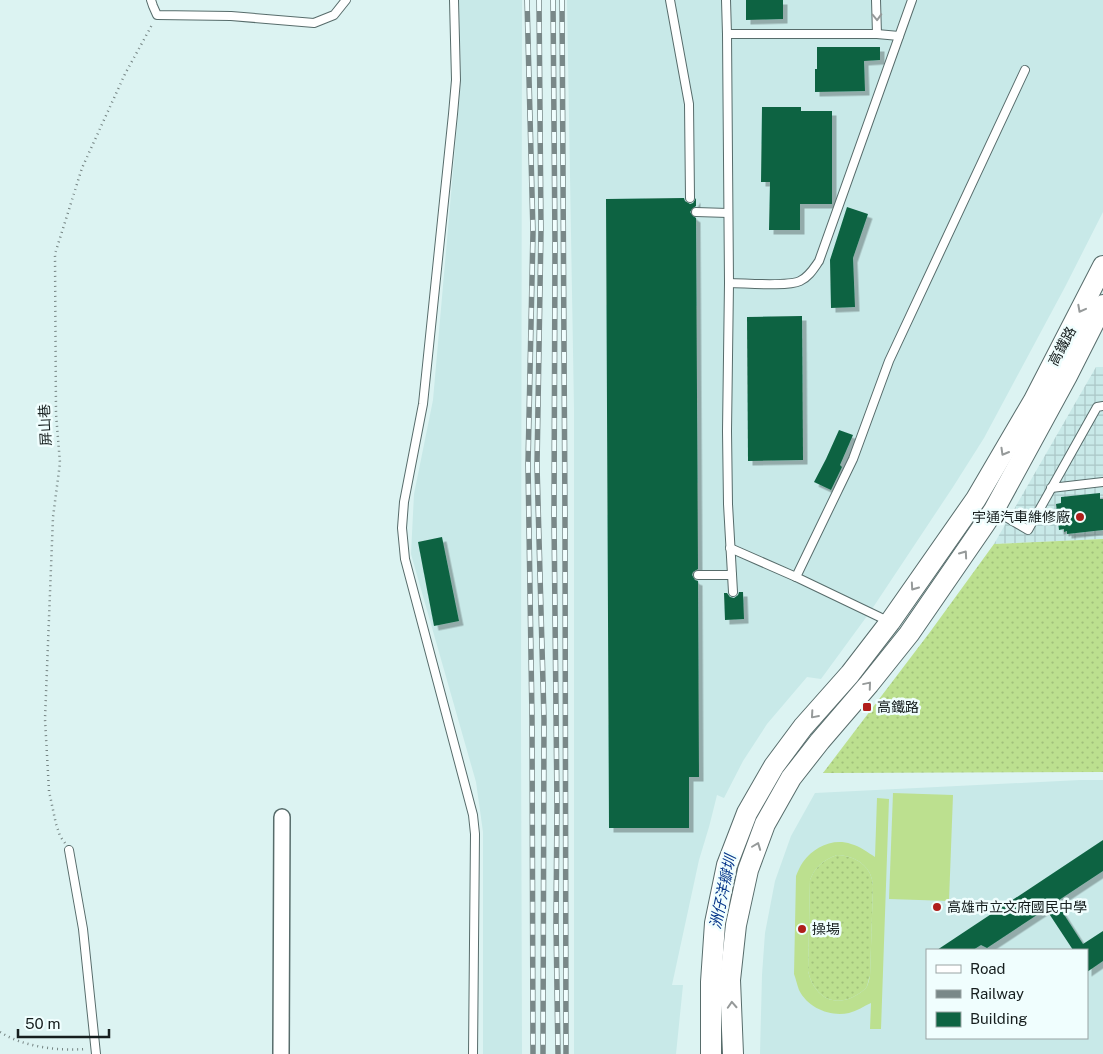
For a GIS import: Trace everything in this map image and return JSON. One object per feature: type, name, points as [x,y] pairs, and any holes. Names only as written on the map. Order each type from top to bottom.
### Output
[{"type":"street","name":"高鐵路","points":[[711,1054],[711,982],[715,923],[727,865],[747,813],[774,766],[890,622],[976,499],[1034,400],[1103,266]]},
{"type":"street","name":"高鐵路","points":[[733,1054],[730,980],[736,925],[748,870],[765,824],[791,778],[909,634],[994,510],[1068,376],[1103,305]]},
{"type":"street","points":[[976,499],[994,510]]},
{"type":"street","points":[[281,1054],[282,817]]},
{"type":"lane","points":[[152,0],[157,15],[231,16],[314,23],[334,15],[346,0]]},
{"type":"lane","points":[[454,0],[456,80],[453,114],[423,404],[404,502],[402,528],[405,560],[472,815],[475,834],[473,1054]]},
{"type":"lane","points":[[670,0],[689,104],[690,198]]},
{"type":"lane","points":[[726,0],[729,283],[727,431],[728,504],[733,592]]},
{"type":"lane","points":[[876,0],[877,34]]},
{"type":"lane","points":[[729,283],[788,284],[800,281],[810,274],[819,261],[912,0]]},
{"type":"lane","points":[[727,34],[877,34],[899,36]]},
{"type":"lane","points":[[796,577],[853,459],[889,361],[1025,70]]},
{"type":"lane","points":[[696,212],[728,213]]},
{"type":"lane","points":[[994,510],[1028,530],[1097,407],[1103,406]]},
{"type":"lane","points":[[1051,488],[1103,482]]},
{"type":"lane","points":[[730,548],[890,622]]},
{"type":"lane","points":[[698,575],[732,575]]},
{"type":"lane","points":[[69,850],[83,929],[96,1051]]},
{"type":"path","name":"屏山巷","points":[[69,850],[60,836],[49,791],[45,720],[53,517],[60,463],[56,404],[55,254],[82,168],[125,74],[157,15]]},
{"type":"path","points":[[0,1032],[22,1042],[48,1048],[96,1051]]},
{"type":"shaded area","points":[[459,0],[522,0],[522,1054],[483,1054],[483,832],[476,782],[411,554],[414,494],[433,400],[461,80]]},
{"type":"shaded area","points":[[567,0],[1103,0],[1103,212],[984,438],[953,487],[870,612],[821,679],[807,677],[767,724],[743,761],[724,798],[717,795],[699,860],[672,985],[683,985],[676,1054],[574,1054],[574,409]]},
{"type":"shaded area","points":[[1096,367],[1103,367],[1103,539],[994,544]]},
{"type":"shaded area","name":"高雄市立文府國民中學","points":[[1103,780],[1103,1054],[760,1054],[765,933],[775,881],[791,836],[815,793]]},
{"type":"green space","points":[[1103,539],[1103,772],[823,773],[994,544]]},
{"type":"green space","points":[[893,793],[953,795],[949,901],[889,899]]},
{"type":"green space","name":"操場","points":[[877,798],[889,799],[881,1029],[870,1029],[871,1003],[852,1012],[842,1014],[820,1010],[803,996],[794,974],[796,876],[802,864],[818,848],[837,842],[854,845],[875,857]],"holes":[[[837,855],[851,857],[862,863],[872,879],[870,976],[867,987],[861,992],[853,997],[837,1001],[818,992],[810,979],[808,971],[810,880],[814,871],[828,859]]]},
{"type":"green space","points":[[837,855],[851,857],[862,863],[870,873],[873,886],[870,976],[863,991],[853,997],[837,1001],[818,992],[810,979],[808,971],[810,880],[820,864]]},
{"type":"building","points":[[746,0],[783,0],[783,19],[746,20]]},
{"type":"building","points":[[817,47],[880,47],[880,60],[864,61],[865,91],[815,92]]},
{"type":"building","points":[[762,107],[801,107],[801,111],[832,111],[832,204],[800,204],[800,230],[769,230],[770,182],[761,182]]},
{"type":"building","points":[[684,198],[690,204],[696,198],[696,206],[690,212],[696,218],[698,569],[692,575],[698,581],[699,777],[689,777],[689,828],[609,828],[606,199]]},
{"type":"building","points":[[847,207],[868,214],[853,258],[855,307],[831,308],[830,260]]},
{"type":"building","points":[[802,316],[803,460],[748,461],[747,317]]},
{"type":"building","points":[[839,430],[853,435],[840,465],[842,467],[831,490],[814,482]]},
{"type":"building","name":"宇通汽車維修廠","points":[[1100,493],[1100,499],[1103,499],[1103,530],[1067,534],[1067,531],[1064,532],[1064,529],[1059,530],[1056,504],[1061,503],[1061,497]]},
{"type":"building","points":[[442,537],[459,621],[434,626],[418,542]]},
{"type":"building","points":[[739,592],[743,592],[744,619],[725,620],[724,593],[734,598]]},
{"type":"building","points":[[1103,840],[1103,871],[1056,902],[1083,944],[1103,931],[1103,961],[1088,971],[1088,949],[1072,949],[1046,909],[987,948],[981,945],[975,949],[939,949]]},
{"type":"waterway","name":"洲仔洋瓣圳","points":[[724,947],[730,897],[739,864],[750,832],[774,786]]},
{"type":"waterway","name":"洲仔洋瓣圳","points":[[722,1024],[722,1054]]},
{"type":"railway","points":[[527,0],[533,232],[528,464],[532,718],[533,1054]]},
{"type":"railway","points":[[539,0],[541,229],[537,466],[544,719],[543,1054]]},
{"type":"railway","points":[[553,0],[558,1054]]},
{"type":"railway","points":[[562,0],[566,1054]]},
{"type":"place","name":"宇通汽車維修廠","points":[[1080,517]]},
{"type":"place","name":"高鐵路","points":[[867,707]]},
{"type":"place","name":"高雄市立文府國民中學","points":[[937,907]]},
{"type":"place","name":"操場","points":[[802,929]]}]
